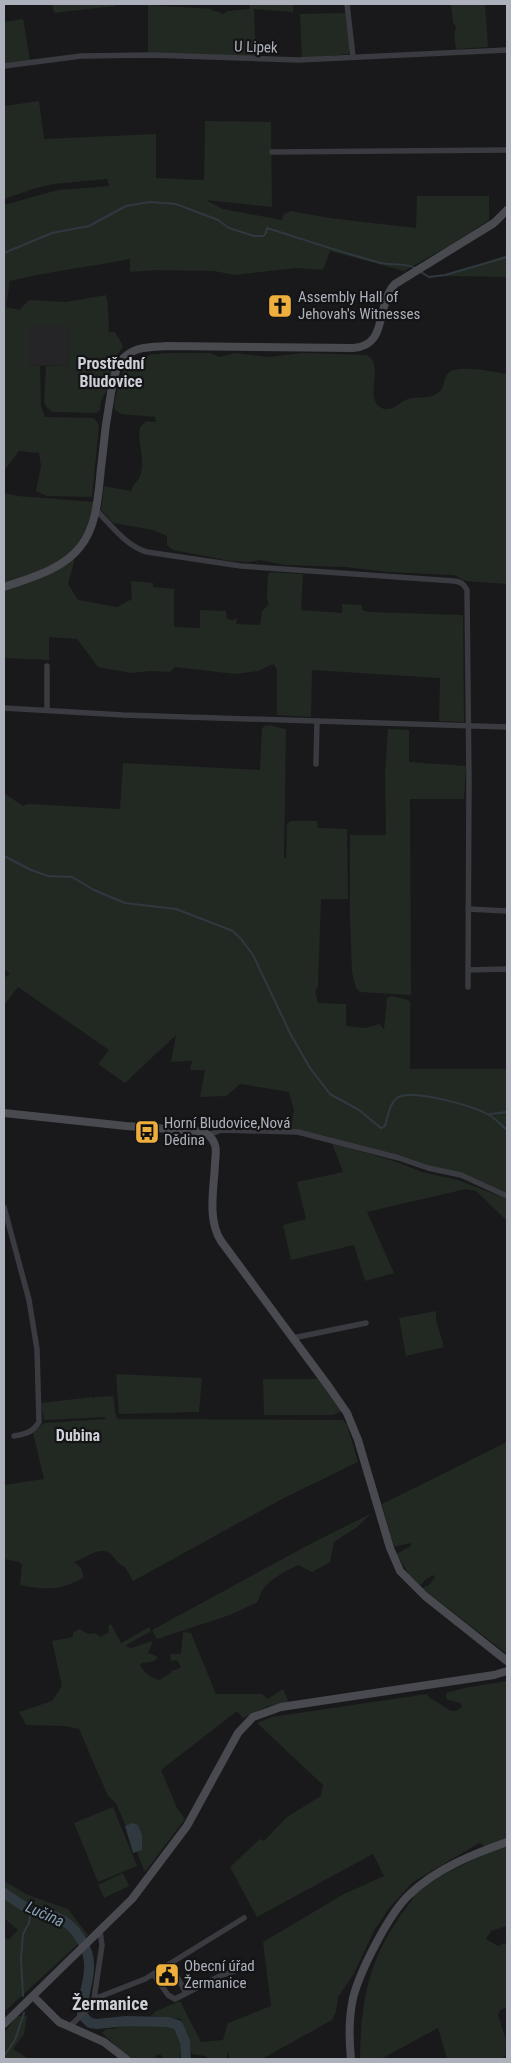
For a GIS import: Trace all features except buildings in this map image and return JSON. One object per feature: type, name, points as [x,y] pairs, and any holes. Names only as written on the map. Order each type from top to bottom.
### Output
[{"type":"street","points":[[346,4],[352,57]]},
{"type":"street","name":"U Lipek","points":[[4,66],[81,56],[152,55],[264,60],[507,50]]},
{"type":"street","points":[[272,152],[507,150]]},
{"type":"street","points":[[4,587],[45,572],[73,555],[88,534],[96,510],[106,426],[114,379],[118,365],[127,354],[139,349],[167,346],[360,347],[370,343],[376,335],[384,299],[399,281],[494,223],[507,210]]},
{"type":"street","points":[[96,510],[129,543],[138,550],[147,552],[242,566],[460,582],[467,590],[468,987]]},
{"type":"street","points":[[47,666],[47,710]]},
{"type":"street","points":[[4,708],[123,715],[507,727]]},
{"type":"street","points":[[316,764],[317,721]]},
{"type":"street","points":[[468,909],[507,910]]},
{"type":"street","points":[[468,970],[507,969]]},
{"type":"street","points":[[4,1113],[126,1126],[198,1131],[208,1135],[215,1146],[213,1217],[216,1232],[238,1265],[337,1397],[350,1421],[390,1548],[400,1571],[419,1591],[507,1661]]},
{"type":"street","points":[[208,1135],[221,1130],[298,1132],[428,1168],[461,1175],[507,1196]]},
{"type":"street","points":[[4,1207],[29,1300],[37,1349],[39,1422],[36,1428],[29,1433],[14,1436]]},
{"type":"street","points":[[292,1338],[366,1323]]},
{"type":"street","points":[[4,2024],[132,1899],[187,1826],[238,1733],[253,1717],[281,1707],[494,1675],[507,1671]]},
{"type":"street","points":[[351,2059],[349,2043],[353,1998],[374,1946],[396,1910],[408,1895],[423,1883],[475,1853],[507,1842]]},
{"type":"street","points":[[94,2000],[116,1993],[154,1975],[244,1918]]},
{"type":"street","points":[[69,2027],[88,2009],[94,2000],[102,1945],[100,1931]]},
{"type":"street","points":[[170,1964],[186,1993]]},
{"type":"street","points":[[154,1975],[170,1998],[177,1998],[220,1976],[235,1972]]},
{"type":"street","points":[[33,1996],[52,2016],[69,2027],[104,2042],[126,2059]]},
{"type":"shaded area","points":[[52,4],[115,4],[115,6],[54,13]]},
{"type":"shaded area","points":[[250,4],[293,4],[293,12],[254,9],[256,57],[148,54],[148,5],[212,9],[212,11],[222,14],[228,11],[249,9]]},
{"type":"shaded area","points":[[451,4],[485,4],[488,47],[456,49],[454,36],[456,27],[453,23]]},
{"type":"shaded area","points":[[345,13],[349,54],[302,58],[300,14]]},
{"type":"shaded area","points":[[23,19],[30,60],[4,64],[4,22]]},
{"type":"shaded area","points":[[39,101],[44,139],[156,134],[156,178],[204,180],[205,121],[271,122],[272,207],[206,200],[223,209],[282,220],[284,214],[291,211],[329,218],[416,228],[417,196],[489,196],[489,220],[449,246],[404,271],[330,251],[323,270],[296,268],[235,275],[214,271],[156,270],[130,272],[130,259],[10,281],[6,307],[19,310],[29,300],[66,302],[106,295],[109,332],[115,332],[123,346],[115,361],[100,410],[96,413],[53,412],[44,403],[46,366],[69,365],[68,325],[29,325],[29,366],[40,366],[41,406],[45,417],[92,418],[95,419],[99,426],[92,497],[47,496],[36,491],[41,466],[39,453],[19,451],[4,471],[4,205],[58,190],[109,186],[107,179],[54,184],[4,199],[4,106]]},
{"type":"shaded area","points":[[507,255],[507,277],[444,276]]},
{"type":"shaded area","points":[[68,324],[69,365],[29,366],[28,325]]},
{"type":"shaded area","points":[[210,353],[220,357],[234,353],[269,357],[303,353],[367,355],[372,360],[374,366],[374,396],[376,402],[384,409],[395,407],[408,399],[429,397],[437,394],[450,371],[474,369],[507,374],[507,584],[466,581],[454,575],[387,572],[345,567],[285,565],[260,560],[250,562],[231,561],[173,550],[167,545],[167,536],[153,530],[113,523],[101,510],[104,486],[131,491],[140,475],[142,467],[139,439],[140,427],[146,421],[156,422],[155,417],[121,414],[115,410],[114,403],[119,380],[123,371],[135,360],[152,355]]},
{"type":"shaded area","points":[[4,493],[18,496],[94,502],[86,528],[79,542],[60,561],[64,566],[75,558],[68,584],[78,600],[117,607],[132,599],[131,581],[153,583],[153,587],[174,589],[174,627],[200,628],[200,610],[226,611],[227,619],[237,618],[236,624],[260,625],[262,611],[269,604],[267,599],[268,575],[270,572],[303,574],[301,610],[342,613],[342,604],[362,605],[362,610],[369,612],[463,615],[464,722],[439,721],[440,678],[312,670],[311,717],[277,715],[277,669],[273,664],[258,671],[235,674],[175,667],[170,672],[150,671],[131,673],[98,667],[77,639],[49,637],[49,660],[4,658]]},
{"type":"shaded area","points":[[269,725],[286,730],[284,858],[286,858],[287,824],[290,821],[317,821],[318,828],[347,829],[348,899],[321,899],[318,986],[315,991],[318,1003],[346,1004],[346,1026],[366,1028],[379,1024],[384,1029],[387,998],[392,996],[408,1000],[410,1002],[410,1069],[507,1069],[507,1193],[463,1173],[436,1168],[322,1135],[291,1129],[294,1110],[289,1092],[240,1084],[226,1096],[200,1097],[205,1070],[190,1070],[192,1061],[171,1062],[176,1035],[125,1083],[98,1064],[109,1050],[18,987],[4,1005],[4,978],[10,974],[4,969],[4,793],[23,806],[27,804],[120,809],[123,763],[260,770],[262,729],[264,726]]},
{"type":"shaded area","points":[[388,729],[409,730],[409,762],[466,766],[464,799],[410,799],[411,995],[360,992],[356,988],[352,972],[350,835],[386,835],[385,773]]},
{"type":"shaded area","points":[[332,1143],[394,1161],[422,1172],[458,1180],[507,1199],[507,1221],[476,1191],[466,1189],[367,1212],[394,1273],[365,1281],[354,1245],[291,1260],[283,1225],[306,1219],[297,1182],[343,1172]]},
{"type":"shaded area","points":[[436,1311],[436,1320],[444,1347],[406,1356],[399,1318]]},
{"type":"shaded area","points":[[116,1374],[202,1378],[199,1412],[119,1414]]},
{"type":"shaded area","points":[[263,1379],[319,1379],[342,1411],[333,1415],[264,1415]]},
{"type":"shaded area","points":[[113,1396],[116,1417],[118,1419],[343,1420],[347,1425],[358,1462],[284,1498],[133,1581],[125,1567],[111,1554],[103,1551],[93,1553],[74,1562],[81,1568],[84,1577],[76,1582],[53,1588],[20,1585],[22,1565],[19,1562],[4,1559],[4,1485],[44,1479],[33,1433],[44,1423],[106,1419],[104,1417],[44,1420],[41,1403]]},
{"type":"shaded area","points":[[507,1442],[507,1654],[422,1588],[429,1585],[435,1577],[434,1575],[425,1580],[420,1586],[410,1576],[396,1554],[411,1546],[410,1543],[394,1547],[382,1504]]},
{"type":"shaded area","points":[[372,1513],[357,1527],[334,1542],[330,1562],[312,1572],[298,1565],[277,1576],[268,1584],[256,1603],[230,1615],[157,1639],[152,1630],[314,1542]]},
{"type":"shaded area","points":[[111,1624],[121,1643],[149,1627],[151,1631],[125,1646],[131,1648],[153,1641],[148,1653],[158,1657],[157,1659],[140,1665],[153,1678],[159,1680],[171,1673],[172,1670],[181,1667],[177,1660],[171,1661],[170,1654],[181,1654],[183,1632],[191,1633],[216,1694],[262,1694],[268,1699],[283,1689],[289,1703],[268,1706],[243,1718],[237,1711],[161,1770],[177,1808],[185,1819],[145,1872],[116,1803],[108,1796],[79,1729],[64,1726],[26,1725],[19,1712],[52,1701],[62,1686],[52,1641],[73,1637],[73,1633],[79,1629],[89,1634],[95,1633],[100,1637],[109,1632],[108,1626]]},
{"type":"shaded area","points":[[507,1681],[507,1926],[491,1931],[486,1939],[498,1946],[505,1943],[507,1947],[505,1949],[507,1952],[507,2007],[500,2010],[498,2015],[506,2040],[505,2056],[501,2059],[447,2059],[438,2028],[381,2059],[360,2058],[366,1993],[371,1974],[387,1937],[413,1896],[424,1886],[487,1853],[483,1845],[479,1843],[413,1882],[390,1907],[375,1929],[353,1975],[338,1997],[336,2012],[332,2020],[262,2059],[230,2059],[227,2051],[227,2059],[209,2059],[205,2056],[192,2054],[181,2019],[151,2016],[156,2011],[180,2001],[201,2042],[223,2040],[228,2023],[271,2006],[263,1942],[344,1894],[384,1876],[373,1854],[257,1917],[230,1867],[260,1839],[264,1841],[287,1817],[321,1796],[323,1785],[257,1723],[272,1717],[427,1694],[431,1699],[449,1709],[457,1711],[462,1706],[460,1703],[446,1699],[446,1693]]},
{"type":"shaded area","points":[[113,1807],[137,1866],[98,1882],[74,1823]]},
{"type":"shaded area","points":[[133,1823],[138,1825],[142,1835],[142,1850],[133,1853],[125,1826]]},
{"type":"shaded area","points":[[123,1873],[129,1886],[104,1898],[98,1885]]},
{"type":"shaded area","points":[[4,1881],[28,1895],[68,1909],[88,1935],[4,2012],[4,1937],[8,1940],[18,1930],[4,1918]]},
{"type":"shaded area","points":[[17,2016],[27,2016],[24,2034],[13,2049],[29,2059],[4,2059],[4,2033]]},
{"type":"shaded area","points":[[126,2024],[170,2025],[177,2032],[180,2044],[180,2059],[164,2059],[160,2054],[155,2056],[157,2059],[130,2059],[102,2033],[106,2029],[113,2029]]},
{"type":"waterway","points":[[4,253],[52,233],[89,226],[126,206],[149,202],[176,204],[218,220],[229,228],[254,236],[263,236],[267,228],[381,263],[415,268]]},
{"type":"waterway","points":[[419,271],[429,277],[445,275],[507,257]]},
{"type":"waterway","points":[[4,856],[31,870],[48,876],[72,877],[94,890],[125,903],[176,909],[233,931],[253,955],[291,1035],[310,1068],[330,1094],[359,1110],[381,1128],[385,1126],[390,1107],[397,1098],[404,1095],[415,1095],[443,1099],[482,1111],[494,1118],[507,1130]]},
{"type":"waterway","points":[[490,1114],[507,1112]]},
{"type":"waterway","name":"Lučina","points":[[4,1893],[30,1910],[63,1920],[80,1938],[89,1962],[82,2015],[90,2023],[126,2021],[168,2022],[178,2025],[185,2042],[186,2059]]},
{"type":"waterway","points":[[23,1996],[21,1959],[23,1934],[29,1923],[31,1910]]},
{"type":"waterway","points":[[4,2056],[15,2040],[24,2013]]},
{"type":"place","name":"Assembly Hall of Jehovah's Witnesses","points":[[280,306]]},
{"type":"place","name":"Horní Bludovice,Nová Dědina","points":[[147,1132]]},
{"type":"place","name":"Obecní úřad Žermanice","points":[[167,1975]]},
{"type":"district","name":"Prostřední Bludovice","points":[[111,372]]},
{"type":"district","name":"Dubina","points":[[78,1435]]},
{"type":"district","name":"Žermanice","points":[[110,2003]]}]
